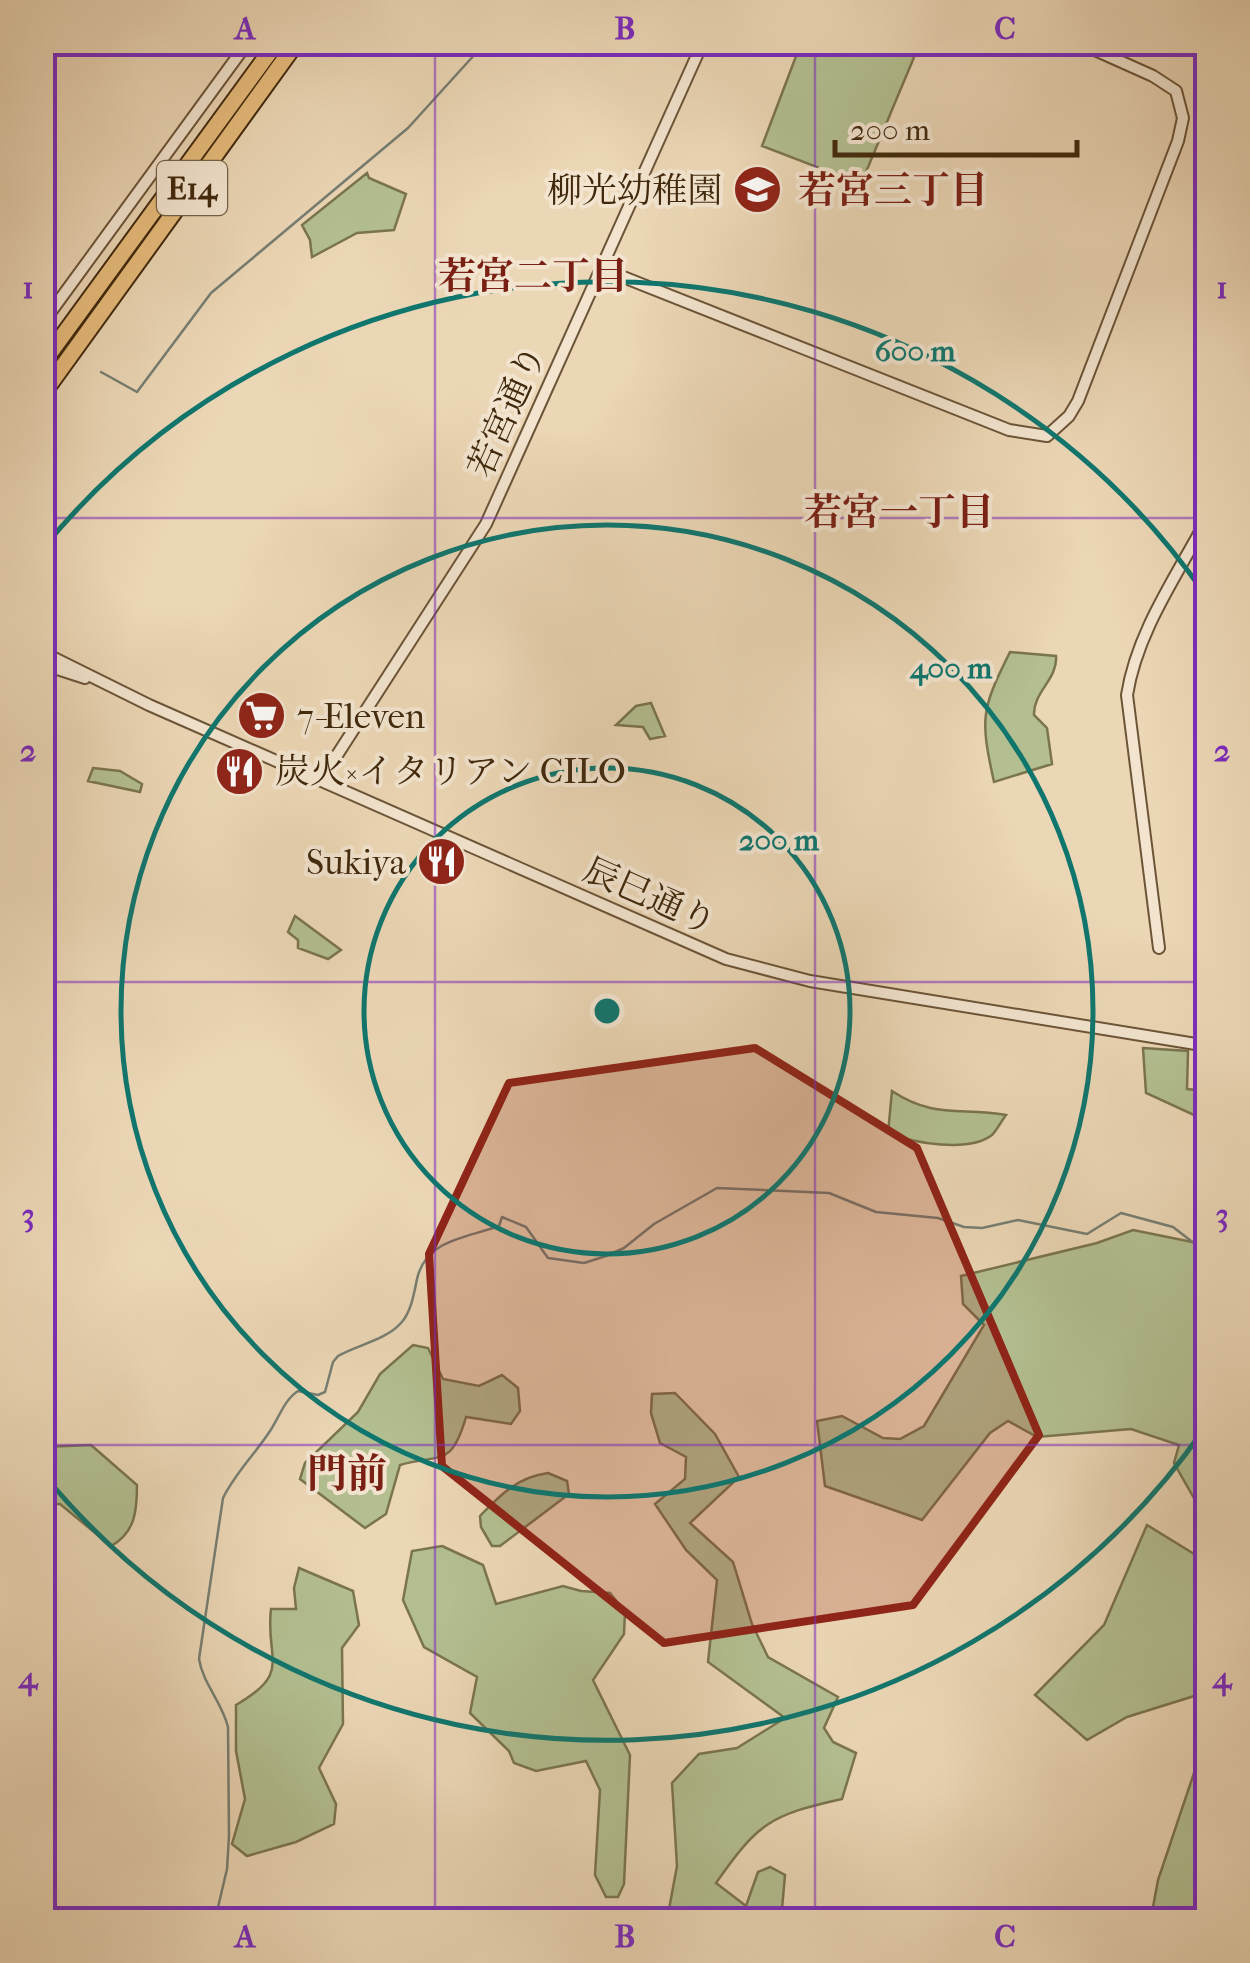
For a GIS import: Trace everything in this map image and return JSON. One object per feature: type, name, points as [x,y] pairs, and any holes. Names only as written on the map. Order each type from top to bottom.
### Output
[{"type":"highway","name":"E14","points":[[42,364],[277,42]]},
{"type":"highway","name":"E14","points":[[47,389],[297,42]]},
{"type":"street","points":[[42,324],[248,42]]},
{"type":"street","name":"若宮通り","points":[[321,780],[486,524],[703,42]]},
{"type":"street","points":[[602,269],[1009,430],[1047,436],[1069,416],[1078,401],[1178,141],[1183,118],[1176,91],[1153,76],[1077,42]]},
{"type":"street","points":[[1159,948],[1127,694],[1158,607],[1208,517]]},
{"type":"street","name":"辰巳通り","points":[[42,652],[321,780],[702,949],[752,967],[810,981],[1208,1046]]},
{"type":"street","name":"辰巳通り","points":[[42,664],[105,684]]},
{"type":"highlighted area","points":[[755,1048],[917,1148],[1039,1435],[913,1605],[664,1643],[442,1466],[429,1254],[509,1083]]},
{"type":"green space","points":[[801,43],[920,43],[861,184],[762,146]]},
{"type":"green space","points":[[367,173],[369,178],[406,194],[394,230],[357,233],[312,257],[310,240],[302,225]]},
{"type":"green space","points":[[1010,652],[1056,656],[1034,715],[1047,728],[1052,764],[994,782],[986,715],[993,688]]},
{"type":"green space","points":[[651,703],[665,736],[650,739],[643,727],[616,725],[636,706]]},
{"type":"green space","points":[[93,768],[120,771],[142,784],[140,792],[88,781]]},
{"type":"green space","points":[[295,916],[341,950],[328,959],[298,948],[298,940],[288,932]]},
{"type":"green space","points":[[1143,1048],[1188,1051],[1187,1089],[1207,1091],[1207,1121],[1146,1093]]},
{"type":"green space","points":[[892,1091],[935,1109],[1006,1115],[992,1135],[970,1144],[912,1140],[888,1133]]},
{"type":"green space","points":[[1133,1230],[1207,1245],[1207,1521],[1174,1463],[1179,1445],[1131,1429],[1037,1437],[1008,1421],[990,1433],[922,1520],[825,1486],[817,1421],[842,1416],[883,1438],[900,1439],[924,1426],[984,1325],[963,1304],[961,1276],[1097,1243]]},
{"type":"green space","points":[[413,1345],[428,1348],[443,1379],[479,1386],[502,1375],[518,1388],[520,1411],[511,1424],[466,1417],[449,1452],[400,1465],[386,1514],[365,1528],[300,1479],[305,1463],[358,1412],[380,1374]]},
{"type":"green space","points":[[675,1393],[715,1434],[739,1477],[690,1523],[733,1562],[752,1624],[768,1657],[838,1697],[824,1728],[833,1742],[856,1753],[842,1799],[798,1810],[768,1825],[743,1847],[716,1883],[746,1906],[758,1872],[770,1867],[785,1875],[781,1920],[667,1920],[677,1866],[672,1783],[699,1754],[737,1748],[785,1718],[708,1662],[717,1580],[686,1550],[655,1504],[685,1479],[686,1457],[660,1443],[651,1413],[652,1394]]},
{"type":"green space","points":[[91,1445],[137,1485],[130,1528],[111,1546],[60,1504],[43,1504],[43,1447]]},
{"type":"green space","points":[[548,1473],[567,1481],[569,1494],[500,1546],[492,1546],[481,1527],[480,1516],[511,1488]]},
{"type":"green space","points":[[1147,1525],[1207,1562],[1207,1692],[1127,1717],[1087,1740],[1035,1695],[1104,1625]]},
{"type":"green space","points":[[442,1546],[483,1565],[496,1604],[563,1586],[610,1593],[625,1612],[624,1634],[593,1680],[630,1755],[624,1884],[618,1897],[606,1897],[595,1875],[600,1790],[586,1761],[536,1771],[514,1763],[509,1751],[470,1713],[477,1677],[424,1647],[403,1600],[412,1551]]},
{"type":"green space","points":[[299,1568],[353,1591],[359,1625],[342,1648],[343,1724],[319,1768],[336,1804],[334,1824],[296,1842],[247,1856],[232,1844],[245,1799],[236,1751],[236,1705],[271,1674],[271,1609],[296,1609],[294,1588]]},
{"type":"green space","points":[[1207,1759],[1207,1920],[1139,1920],[1153,1907],[1158,1880],[1196,1767]]},
{"type":"waterway","points":[[101,372],[137,392],[211,293],[408,128],[486,42]]},
{"type":"waterway","points":[[215,1920],[227,1869],[228,1727],[199,1659],[223,1498],[293,1395],[298,1391],[318,1395],[325,1392],[338,1356],[379,1338],[401,1323],[410,1308],[422,1266],[438,1248],[499,1226],[502,1217],[526,1227],[548,1258],[584,1263],[624,1248],[654,1224],[717,1188],[829,1193],[876,1212],[938,1218],[964,1227],[982,1228],[1018,1220],[1087,1234],[1121,1213],[1173,1227],[1208,1254]]},
{"type":"place","name":"柳光幼稚園","points":[[757,190]]},
{"type":"place","name":"7-Eleven","points":[[262,716]]},
{"type":"place","name":"炭火×イタリアン CILO","points":[[240,771]]},
{"type":"place","name":"Sukiya","points":[[441,862]]},
{"type":"district","name":"若宮三丁目","points":[[893,190]]},
{"type":"district","name":"若宮二丁目","points":[[533,276]]},
{"type":"district","name":"若宮一丁目","points":[[899,512]]},
{"type":"district","name":"門前","points":[[347,1474]]}]
